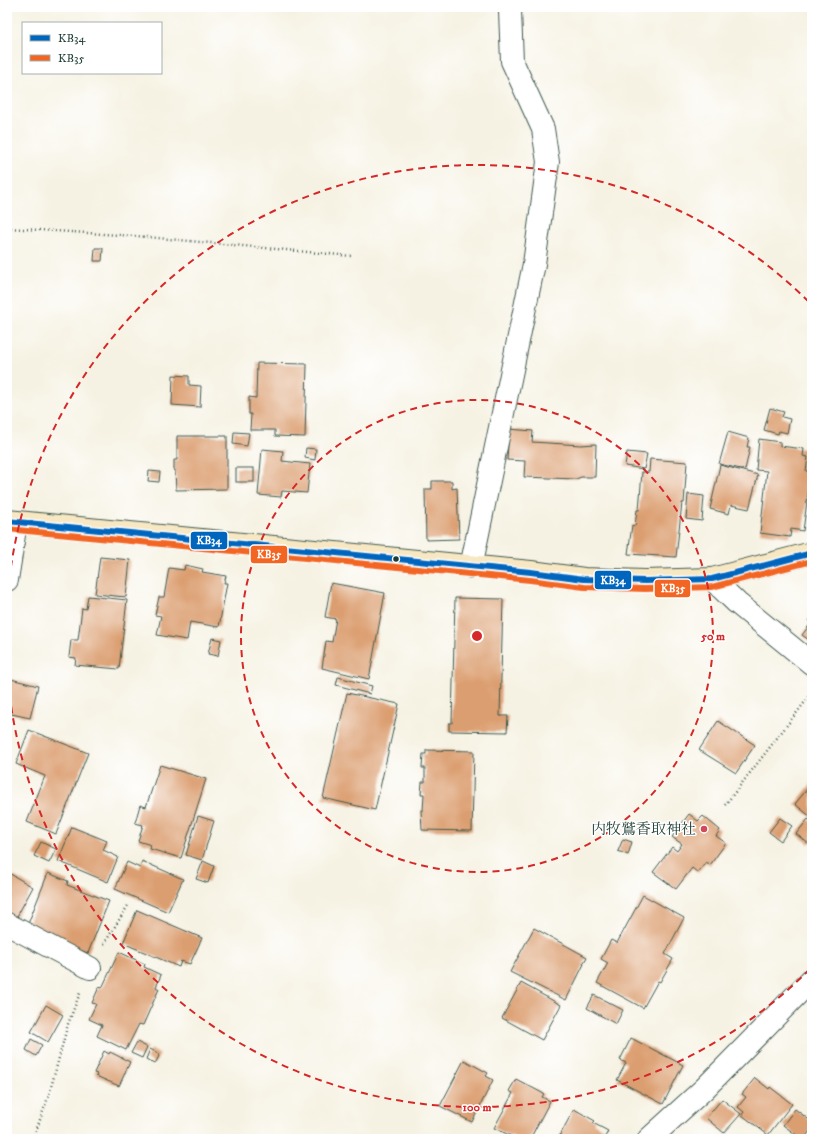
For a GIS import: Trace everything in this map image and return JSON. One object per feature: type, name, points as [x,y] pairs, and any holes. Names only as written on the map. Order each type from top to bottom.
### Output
[{"type":"street","points":[[471,567],[534,264],[548,162],[543,129],[512,61],[510,11],[512,7]]},
{"type":"street","points":[[7,580],[11,522],[531,572],[584,579],[645,581],[712,579],[812,554]]},
{"type":"street","points":[[712,579],[737,603],[812,664]]},
{"type":"street","points":[[7,924],[90,968]]},
{"type":"street","points":[[649,1139],[704,1089],[812,979]]},
{"type":"path","points":[[7,228],[136,236],[351,256]]},
{"type":"path","points":[[725,805],[812,693]]},
{"type":"path","points":[[33,1139],[49,1095],[68,1024],[90,968],[129,904]]},
{"type":"building","points":[[95,248],[103,248],[102,261],[94,261]]},
{"type":"building","points":[[257,363],[307,364],[305,437],[275,436],[275,430],[250,430],[251,414],[249,414],[249,397],[256,398]]},
{"type":"building","points":[[173,375],[189,376],[189,385],[201,386],[200,407],[172,405]]},
{"type":"building","points":[[770,408],[784,412],[782,417],[790,419],[787,433],[779,431],[778,434],[764,430]]},
{"type":"building","points":[[509,429],[533,431],[532,442],[581,445],[596,444],[595,477],[581,477],[576,479],[524,477],[525,461],[507,460]]},
{"type":"building","points":[[234,432],[249,433],[247,446],[233,444]]},
{"type":"building","points":[[728,432],[749,438],[747,447],[750,447],[745,470],[719,464]]},
{"type":"building","points":[[177,436],[227,436],[227,489],[176,490],[174,460],[177,460]]},
{"type":"building","points":[[759,439],[780,442],[780,446],[804,449],[803,456],[808,457],[806,471],[811,472],[803,531],[791,529],[790,537],[760,533],[767,471],[756,470]]},
{"type":"building","points":[[306,448],[316,449],[315,460],[305,458]]},
{"type":"building","points":[[262,449],[283,451],[282,461],[310,464],[307,493],[282,491],[281,497],[258,495]]},
{"type":"building","points":[[627,452],[647,454],[644,469],[625,466]]},
{"type":"building","points":[[650,459],[687,462],[684,503],[682,503],[676,557],[628,554],[632,525],[635,526],[637,510],[639,510],[642,472],[649,472]]},
{"type":"building","points":[[720,465],[758,475],[749,509],[731,505],[729,514],[710,509]]},
{"type":"building","points":[[236,468],[254,468],[254,482],[236,482]]},
{"type":"building","points":[[149,471],[160,472],[159,482],[148,481]]},
{"type":"building","points":[[432,481],[452,481],[452,489],[457,488],[459,539],[426,540],[425,489],[432,489]]},
{"type":"building","points":[[688,494],[704,496],[702,521],[686,519]]},
{"type":"building","points":[[100,557],[130,560],[126,597],[95,594]]},
{"type":"building","points":[[185,565],[203,569],[202,572],[226,576],[224,583],[227,583],[219,627],[190,622],[187,640],[157,635],[161,616],[155,615],[159,597],[164,597],[169,568],[184,570]]},
{"type":"building","points":[[331,583],[385,593],[369,679],[322,668],[326,641],[332,642],[336,619],[325,617]]},
{"type":"building","points":[[88,596],[127,600],[119,669],[75,665],[76,658],[69,657],[71,640],[78,640],[82,608],[86,609]]},
{"type":"building","points":[[455,598],[503,599],[500,716],[508,716],[507,732],[449,731],[449,723],[452,723]]},
{"type":"building","points":[[812,622],[812,642],[802,635]]},
{"type":"building","points":[[212,638],[221,640],[218,656],[208,654]]},
{"type":"building","points":[[338,677],[372,686],[370,694],[336,685]]},
{"type":"building","points":[[7,678],[38,686],[30,718],[7,713]]},
{"type":"building","points":[[347,693],[399,704],[375,810],[323,798]]},
{"type":"building","points":[[718,721],[755,745],[736,773],[699,750]]},
{"type":"building","points":[[29,730],[88,753],[56,834],[27,822],[45,776],[16,764]]},
{"type":"building","points":[[426,750],[474,751],[472,831],[422,830],[421,810],[423,811],[424,794],[421,794],[422,782],[425,782],[425,768],[422,768],[423,754],[426,754]]},
{"type":"building","points":[[160,765],[206,779],[181,858],[150,849],[151,845],[138,841],[143,825],[135,823],[140,805],[146,807]]},
{"type":"building","points":[[812,783],[812,818],[795,804]]},
{"type":"building","points":[[689,814],[698,821],[703,816],[720,830],[716,836],[726,843],[710,865],[706,862],[698,873],[692,868],[676,889],[653,872],[672,847],[677,851],[682,844],[672,837]]},
{"type":"building","points":[[198,816],[214,821],[202,860],[186,855]]},
{"type":"building","points":[[780,818],[792,826],[781,841],[769,832]]},
{"type":"building","points":[[808,819],[812,822],[812,841],[809,844],[796,834]]},
{"type":"building","points":[[72,827],[107,841],[103,850],[118,857],[108,882],[58,861]]},
{"type":"building","points":[[623,839],[632,842],[628,855],[618,851]]},
{"type":"building","points":[[41,842],[56,849],[49,863],[34,856]]},
{"type":"building","points":[[142,861],[183,879],[168,912],[115,889],[127,862],[140,868]]},
{"type":"building","points":[[203,861],[214,866],[208,883],[196,879]]},
{"type":"building","points":[[7,872],[33,887],[15,920],[7,916]]},
{"type":"building","points":[[48,873],[68,881],[67,885],[109,901],[88,953],[26,929]]},
{"type":"building","points":[[643,895],[684,918],[665,954],[673,959],[660,982],[658,981],[643,1008],[597,983],[608,963],[601,959],[611,940],[617,943]]},
{"type":"building","points":[[137,910],[202,938],[190,964],[181,961],[179,967],[123,943]]},
{"type":"building","points":[[534,928],[587,957],[566,1000],[510,972]]},
{"type":"building","points":[[119,952],[145,964],[144,967],[161,975],[156,987],[159,989],[143,1025],[139,1024],[126,1050],[97,1036],[102,1025],[89,1019],[96,1004],[92,1003],[99,987],[102,988]]},
{"type":"building","points":[[521,983],[561,1005],[542,1040],[502,1018]]},
{"type":"building","points":[[594,995],[623,1010],[616,1024],[587,1008]]},
{"type":"building","points":[[46,1005],[63,1015],[48,1042],[31,1032]]},
{"type":"building","points":[[631,1038],[683,1065],[663,1104],[617,1080],[626,1063],[620,1060]]},
{"type":"building","points":[[31,1039],[42,1045],[36,1056],[26,1050]]},
{"type":"building","points":[[137,1042],[147,1047],[142,1058],[131,1053]]},
{"type":"building","points":[[150,1049],[160,1054],[155,1064],[146,1059]]},
{"type":"building","points":[[104,1051],[109,1054],[110,1052],[130,1062],[119,1086],[96,1076],[97,1074],[94,1073]]},
{"type":"building","points":[[464,1060],[488,1073],[486,1076],[493,1080],[472,1122],[440,1106]]},
{"type":"building","points":[[755,1078],[769,1089],[770,1087],[792,1104],[768,1135],[742,1115],[744,1112],[738,1107],[746,1097],[742,1094]]},
{"type":"building","points":[[516,1079],[544,1094],[542,1097],[550,1101],[530,1139],[518,1139],[494,1128],[513,1093],[509,1091]]},
{"type":"building","points":[[722,1099],[741,1114],[724,1133],[706,1118]]},
{"type":"building","points":[[574,1109],[595,1121],[593,1123],[608,1131],[604,1139],[558,1139]]},
{"type":"building","points":[[795,1109],[812,1122],[812,1128],[804,1139],[783,1125]]},
{"type":"transit line","name":"KB34","points":[[7,521],[531,572],[584,579],[645,581],[712,579],[812,553]]},
{"type":"transit line","name":"KB35","points":[[7,529],[530,580],[584,587],[645,589],[712,587],[812,561]]},
{"type":"place","name":"内牧鷲香取神社","points":[[704,829]]}]
